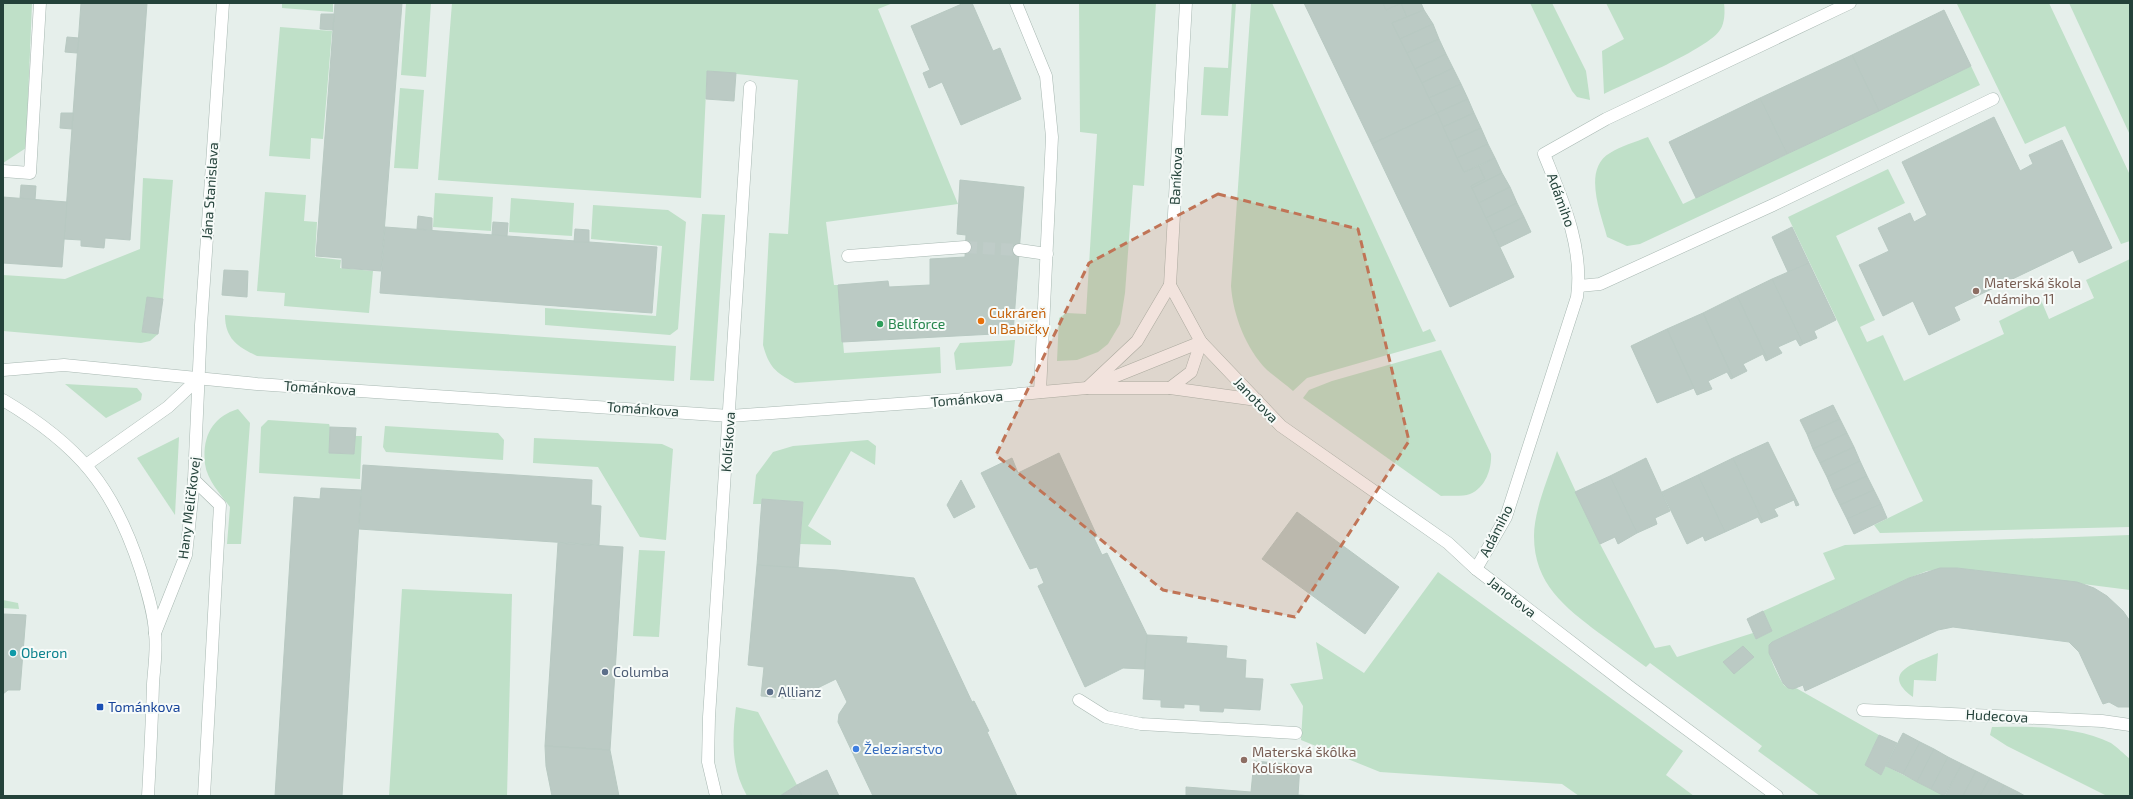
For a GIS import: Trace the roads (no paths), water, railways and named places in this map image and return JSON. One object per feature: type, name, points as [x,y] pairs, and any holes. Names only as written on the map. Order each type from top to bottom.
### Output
[{"type":"street","points":[[3,171],[30,173],[40,3]]},
{"type":"street","name":"Jána Stanislava","points":[[199,378],[201,325],[222,3]]},
{"type":"street","points":[[1016,3],[1046,76],[1052,137],[1040,392]]},
{"type":"street","name":"Baníkova","points":[[1170,285],[1186,3]]},
{"type":"street","name":"Adámiho","points":[[1476,569],[1506,517],[1577,297],[1579,286],[1572,225],[1544,154],[1606,119],[1850,3]]},
{"type":"street","name":"Kolískova","points":[[716,796],[708,762],[709,717],[730,416],[750,87]]},
{"type":"street","points":[[1579,286],[1600,284],[1773,205],[1993,99]]},
{"type":"street","points":[[848,256],[965,247]]},
{"type":"street","points":[[1019,250],[1047,254]]},
{"type":"street","points":[[1170,285],[1201,342],[1191,372],[1170,388]]},
{"type":"street","points":[[1087,388],[1137,340],[1170,285]]},
{"type":"street","name":"Tománkova","points":[[1087,388],[1201,342]]},
{"type":"street","name":"Janotova","points":[[1201,342],[1281,426],[1448,543],[1476,569],[1631,688],[1777,796]]},
{"type":"street","name":"Tománkova","points":[[3,370],[64,365],[257,384],[730,416],[1087,388],[1170,388],[1257,400]]},
{"type":"street","points":[[86,464],[168,408],[199,378]]},
{"type":"street","name":"Hany Meličkovej","points":[[155,633],[186,555],[194,480],[199,378]]},
{"type":"street","name":"Hany Meličkovej","points":[[3,400],[56,435],[86,464],[105,489],[129,538],[146,588],[155,633],[148,796]]},
{"type":"street","points":[[194,480],[220,505],[204,796]]},
{"type":"street","points":[[1079,700],[1106,717],[1142,724],[1296,733]]},
{"type":"street","name":"Hudecova","points":[[1863,710],[2102,721],[2130,725]]},
{"type":"tunnel","points":[[965,247],[1019,250]]},
{"type":"place","name":"Materská škola Adámiho 11","points":[[1976,291]]},
{"type":"place","name":"Cukráreň u Babičky","points":[[981,321]]},
{"type":"place","name":"Bellforce","points":[[880,324]]},
{"type":"place","name":"Oberon","points":[[13,653]]},
{"type":"place","name":"Columba","points":[[605,672]]},
{"type":"place","name":"Allianz","points":[[770,692]]},
{"type":"place","name":"Tománkova","points":[[100,707]]},
{"type":"place","name":"Železiarstvo","points":[[856,749]]},
{"type":"place","name":"Materská škôlka Kolískova","points":[[1244,760]]}]
